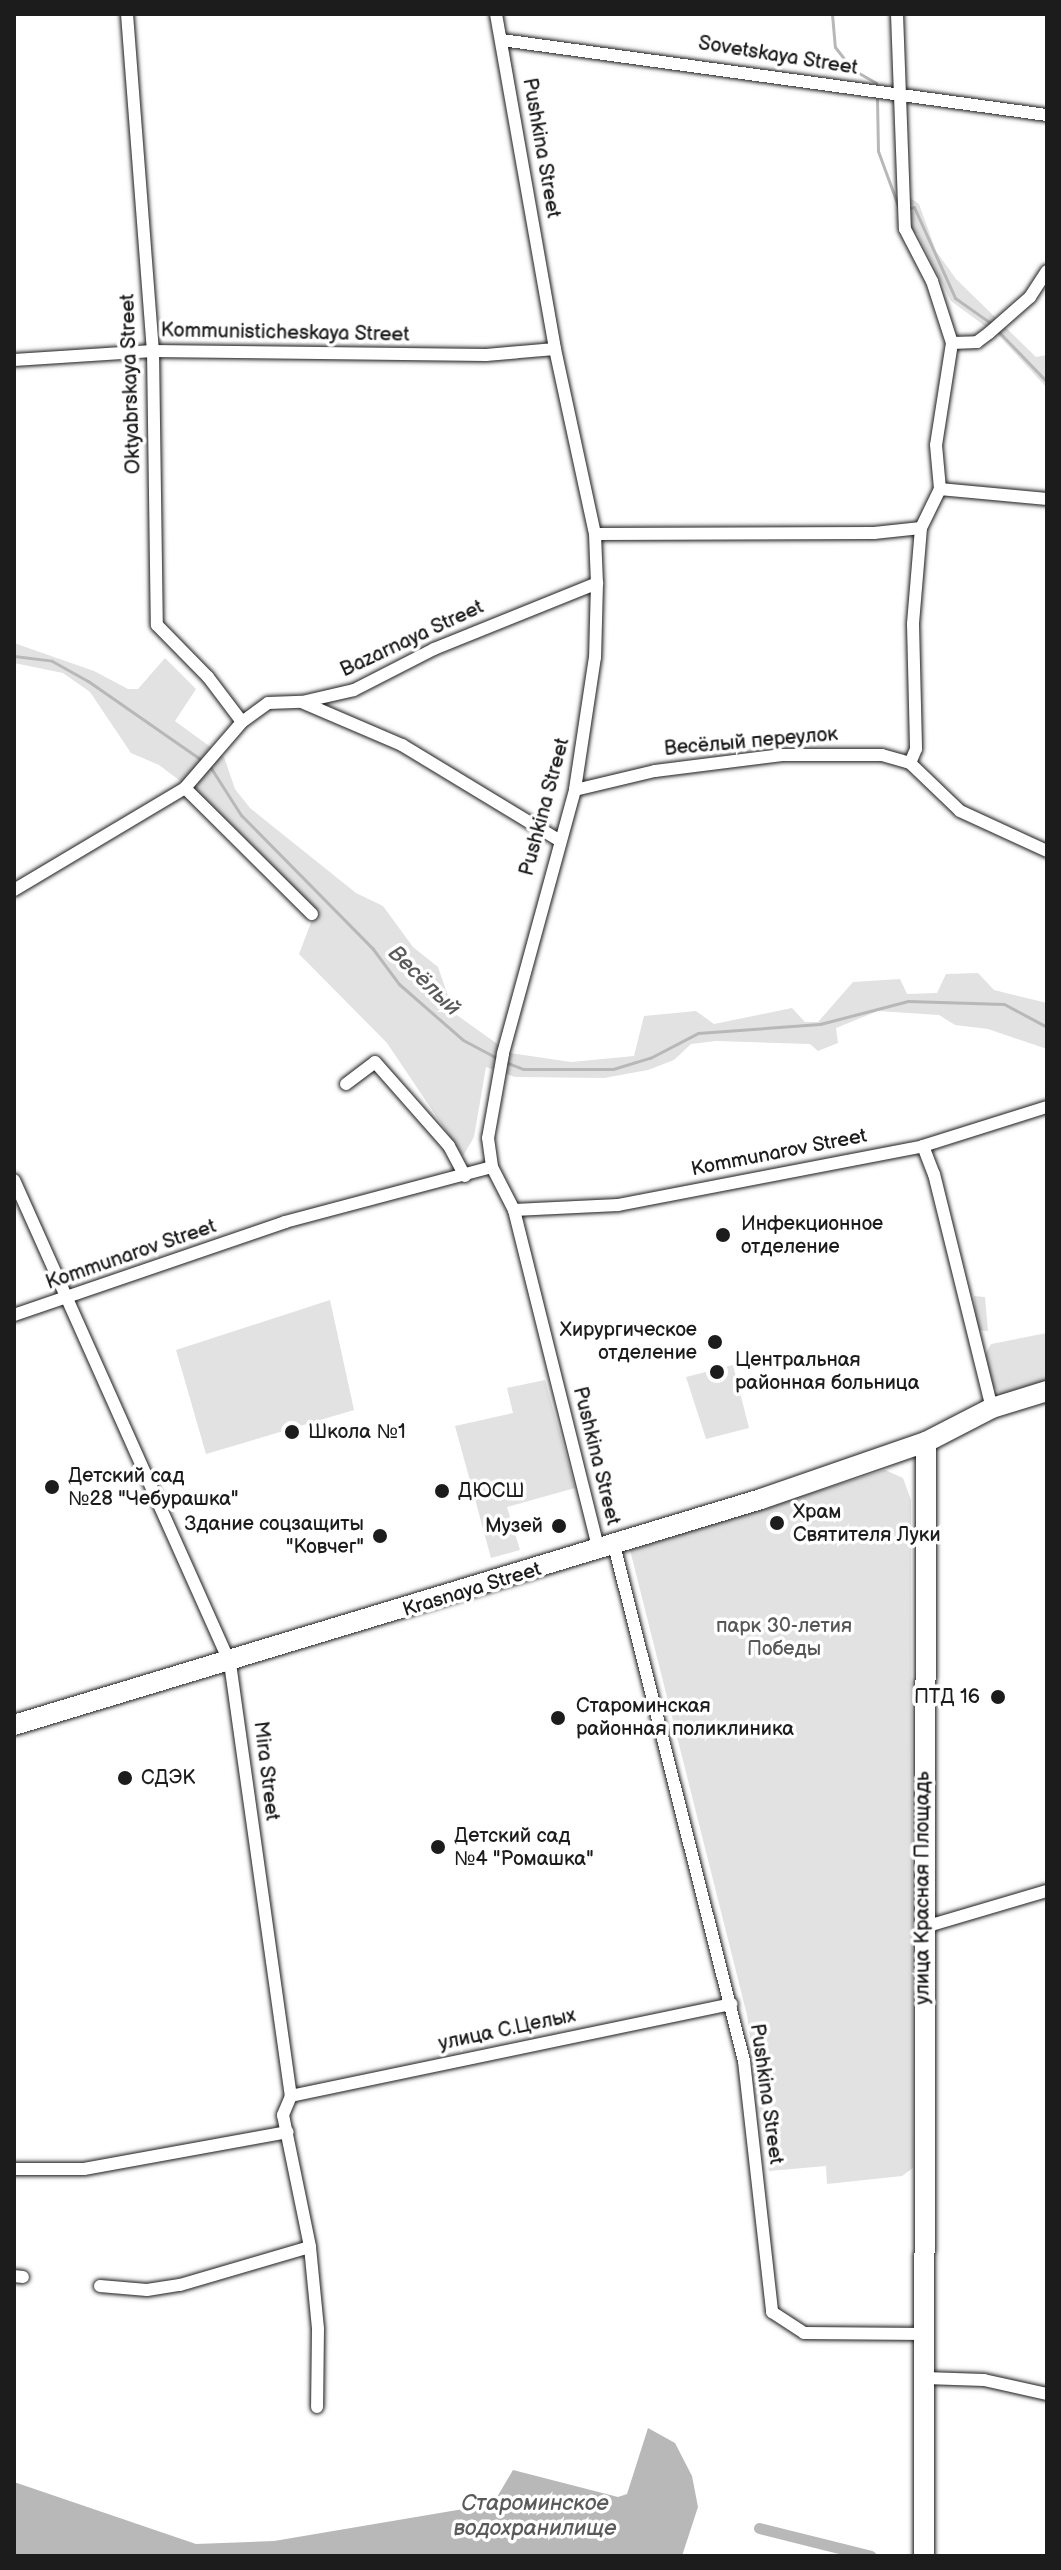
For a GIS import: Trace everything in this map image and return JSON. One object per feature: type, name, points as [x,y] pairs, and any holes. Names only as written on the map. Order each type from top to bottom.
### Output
[{"type":"main road","name":"Krasnaya Street","points":[[14,1725],[230,1663],[606,1548],[926,1442],[992,1408],[1047,1391]]},
{"type":"main road","name":"улица Красная Площадь","points":[[924,2556],[921,1928],[926,1442]]},
{"type":"street","name":"Oktyabrskaya Street","points":[[127,14],[153,351],[157,625],[208,677],[242,722]]},
{"type":"street","name":"Pushkina Street","points":[[496,14],[555,349],[595,534],[597,583],[595,657],[575,790],[557,839],[501,1060],[488,1138],[492,1167],[514,1210],[732,2004],[744,2061],[768,2302],[782,2323],[815,2334],[925,2334]]},
{"type":"street","points":[[897,14],[905,229],[932,281],[952,343],[936,445],[940,489],[921,528],[913,624],[916,749],[910,763],[951,806],[1047,851]]},
{"type":"street","name":"Sovetskaya Street","points":[[502,40],[1047,115]]},
{"type":"street","points":[[952,343],[977,342],[989,333],[1030,297],[1047,271]]},
{"type":"street","name":"Kommunisticheskaya Street","points":[[14,360],[153,351],[486,355],[555,349]]},
{"type":"street","points":[[940,489],[1047,499]]},
{"type":"street","points":[[595,534],[874,533],[921,528]]},
{"type":"street","name":"Bazarnaya Street","points":[[14,890],[185,788],[242,722],[268,703],[302,702],[342,694],[434,649],[597,583]]},
{"type":"street","points":[[342,694],[338,707],[344,716]]},
{"type":"street","points":[[302,702],[344,716],[557,839]]},
{"type":"street","name":"Весёлый переулок","points":[[575,790],[655,771],[782,755],[861,752],[910,763]]},
{"type":"street","points":[[185,788],[312,914]]},
{"type":"street","points":[[346,1084],[375,1062],[449,1146],[465,1176]]},
{"type":"street","name":"Kommunarov Street","points":[[514,1210],[618,1205],[923,1146],[1047,1107]]},
{"type":"street","points":[[923,1146],[934,1174],[992,1408]]},
{"type":"street","name":"Kommunarov Street","points":[[14,1315],[70,1299],[297,1218],[492,1167]]},
{"type":"street","name":"Mira Street","points":[[14,1180],[70,1299],[230,1663],[291,2096],[283,2115],[310,2247],[318,2329],[317,2407]]},
{"type":"street","points":[[921,1928],[1047,1891]]},
{"type":"street","name":"улица С.Целых","points":[[291,2096],[732,2004]]},
{"type":"street","points":[[14,2169],[84,2169],[288,2132]]},
{"type":"street","points":[[100,2286],[147,2290],[180,2285],[310,2247]]},
{"type":"street","points":[[925,2378],[984,2380],[1047,2394]]},
{"type":"green space","points":[[903,193],[919,204],[936,251],[956,279],[1036,357],[1047,355],[1047,388],[1000,337],[951,301],[917,233],[912,233]]},
{"type":"green space","points":[[14,643],[94,671],[128,689],[138,689],[165,658],[196,689],[175,721],[224,757],[235,789],[250,808],[356,893],[383,906],[413,947],[438,967],[454,1013],[510,1053],[571,1062],[634,1056],[644,1016],[696,1011],[714,1024],[792,1008],[805,1022],[818,1022],[853,982],[900,979],[907,994],[937,993],[946,974],[978,973],[994,990],[1047,1003],[1047,1049],[988,1029],[955,1025],[939,1015],[878,1011],[836,1028],[838,1043],[818,1051],[810,1044],[716,1041],[691,1044],[674,1060],[648,1070],[604,1078],[515,1077],[486,1067],[474,1137],[463,1156],[387,1043],[299,954],[315,912],[203,798],[159,765],[131,753],[90,692],[63,673],[14,663]]},
{"type":"green space","points":[[974,1296],[985,1297],[988,1331],[977,1330]]},
{"type":"green space","points":[[330,1300],[354,1410],[206,1454],[176,1350]]},
{"type":"green space","points":[[1047,1333],[1047,1381],[1002,1395],[994,1388],[984,1357],[991,1344]]},
{"type":"green space","points":[[733,1365],[749,1428],[706,1439],[686,1377]]},
{"type":"green space","points":[[545,1380],[575,1488],[507,1507],[520,1550],[491,1558],[455,1426],[513,1413],[507,1388]]},
{"type":"green space","name":"парк 30-летия Победы","points":[[885,1470],[903,1478],[911,1500],[913,2168],[902,2176],[827,2184],[826,2166],[769,2171],[747,2015],[630,1550]]},
{"type":"water","name":"Староминское водохранилище","points":[[648,2428],[675,2443],[692,2476],[698,2507],[682,2556],[14,2556],[14,2482],[196,2544],[274,2541],[493,2504],[513,2470],[618,2497],[627,2494]]},
{"type":"waterway","points":[[832,14],[835,47],[852,69],[876,83]]},
{"type":"waterway","points":[[877,99],[878,151],[900,211]]},
{"type":"waterway","points":[[907,209],[914,207],[955,298],[992,324]]},
{"type":"waterway","points":[[997,330],[1047,382]]},
{"type":"waterway","name":"Весёлый","points":[[14,656],[52,661],[88,681],[203,761]]},
{"type":"waterway","name":"Весёлый","points":[[209,765],[241,815],[373,949],[399,984],[463,1040],[498,1059]]},
{"type":"waterway","name":"Весёлый","points":[[505,1062],[523,1069],[613,1069],[650,1058],[698,1033],[820,1024],[908,1001],[1004,1004],[1047,1027]]},
{"type":"waterway","points":[[759,2528],[871,2556]]},
{"type":"place","name":"Инфекционное отделение","points":[[723,1235]]},
{"type":"place","name":"Хирургическое отделение","points":[[715,1342]]},
{"type":"place","name":"Центральная районная больница","points":[[717,1372]]},
{"type":"place","name":"Школа №1","points":[[292,1432]]},
{"type":"place","name":"Детский сад №28 \"Чебурашка\"","points":[[52,1487]]},
{"type":"place","name":"ДЮСШ","points":[[442,1491]]},
{"type":"place","name":"Храм Святителя Луки","points":[[777,1523]]},
{"type":"place","name":"Музей","points":[[559,1526]]},
{"type":"place","name":"Здание соцзащиты \"Ковчег\"","points":[[380,1536]]},
{"type":"place","name":"ПТД 16","points":[[998,1697]]},
{"type":"place","name":"Староминская районная поликлиника","points":[[558,1718]]},
{"type":"place","name":"СДЭК","points":[[125,1778]]},
{"type":"place","name":"Детский сад №4 \"Ромашка\"","points":[[438,1847]]}]
